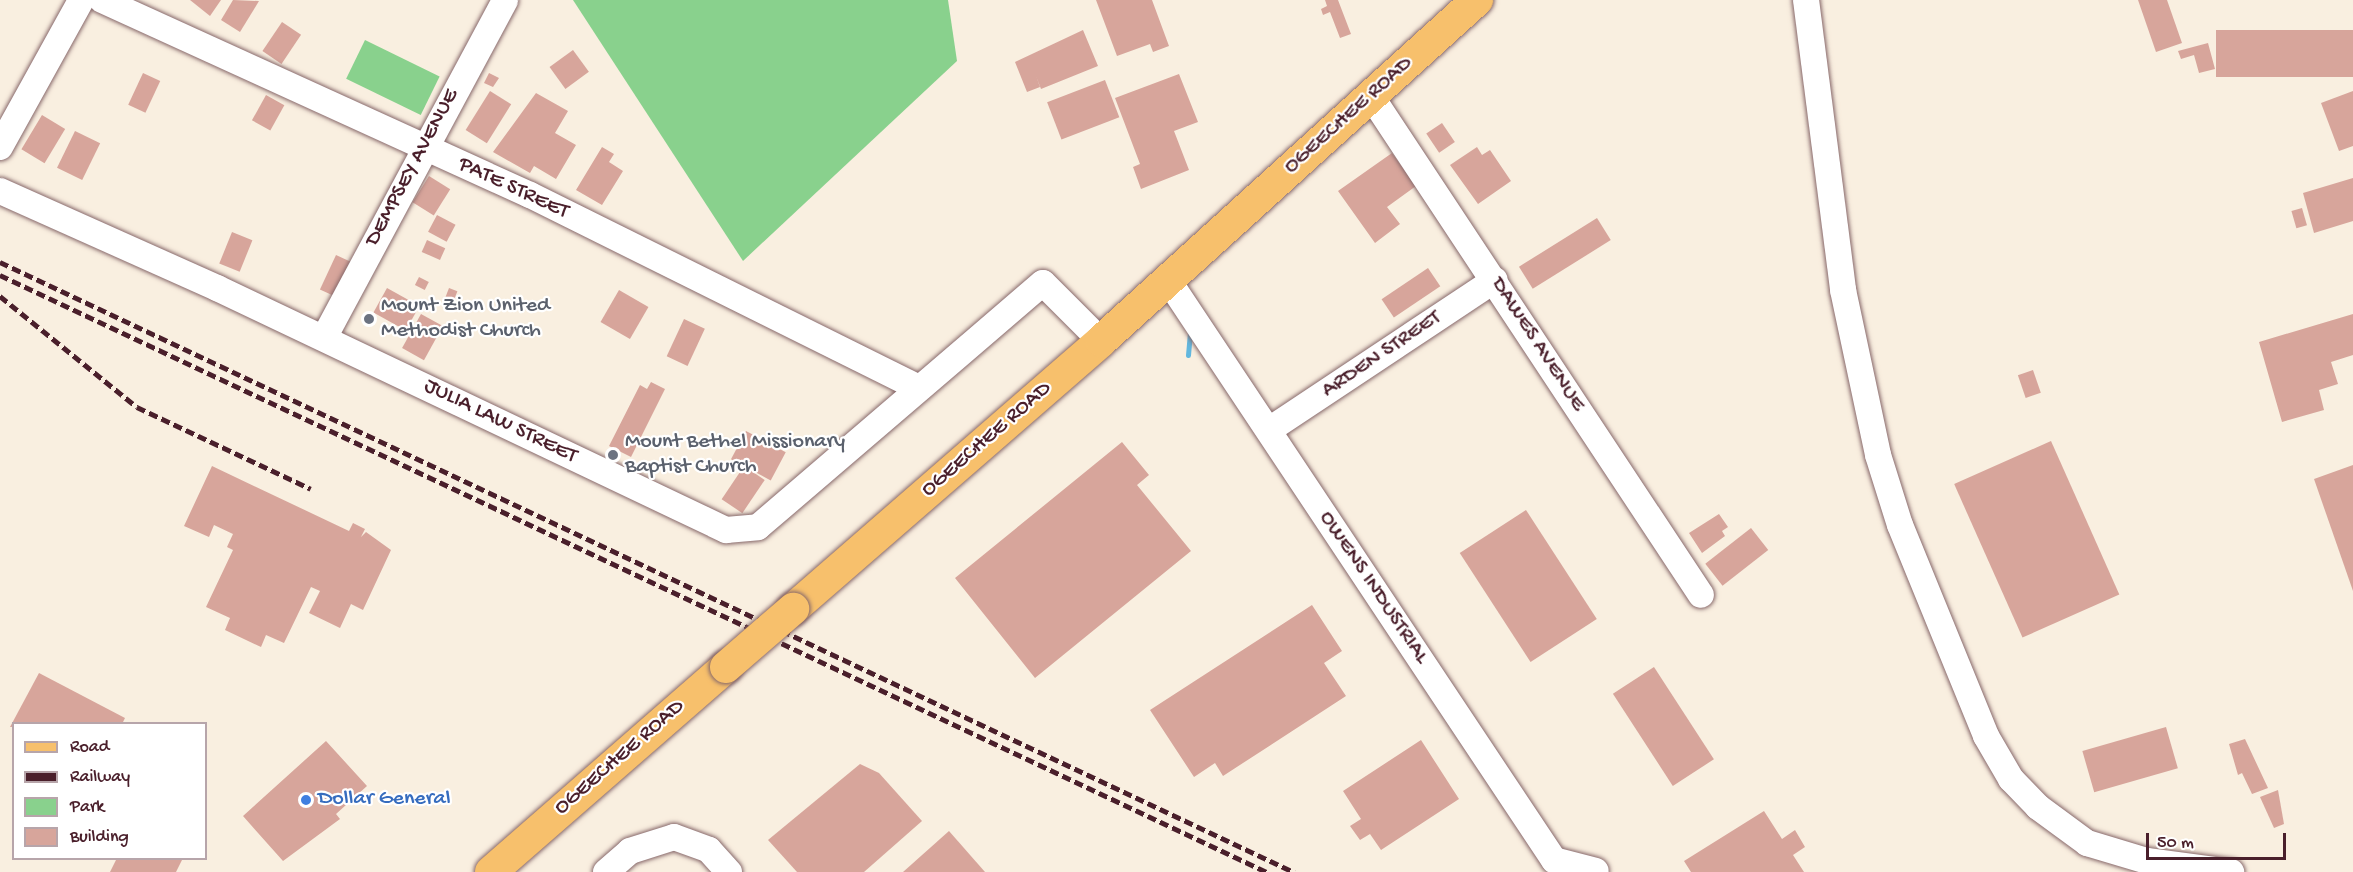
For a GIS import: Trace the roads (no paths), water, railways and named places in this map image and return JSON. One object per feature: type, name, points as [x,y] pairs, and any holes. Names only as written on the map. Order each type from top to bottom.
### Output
[{"type":"main road","name":"OGEECHEE ROAD","points":[[491,872],[1101,341],[1477,0]]},
{"type":"street","points":[[0,147],[81,0]]},
{"type":"street","name":"PATE STREET","points":[[102,0],[530,195],[919,388]]},
{"type":"street","name":"DEMPSEY AVENUE","points":[[324,338],[422,147],[505,0]]},
{"type":"street","points":[[1806,0],[1843,290],[1878,455],[1900,525],[1986,736],[2025,793],[2087,843],[2147,861],[2231,872]]},
{"type":"street","name":"DAWES AVENUE","points":[[1371,96],[1495,280],[1701,595]]},
{"type":"street","name":"JULIA LAW STREET","points":[[0,191],[324,338],[726,530],[758,527],[1043,283],[1101,341]]},
{"type":"street","name":"OWENS INDUSTRIAL","points":[[1168,280],[1554,860],[1596,871]]},
{"type":"street","name":"ARDEN STREET","points":[[1269,430],[1495,280]]},
{"type":"street","points":[[606,872],[630,851],[674,837],[709,850],[729,872]]},
{"type":"waterway","points":[[1188,355],[1190,330]]},
{"type":"railway","points":[[0,262],[1294,872]]},
{"type":"railway","points":[[0,275],[1267,872]]},
{"type":"railway","points":[[0,296],[137,407],[311,489]]},
{"type":"place","name":"Mount Zion United Methodist Church","points":[[369,319]]},
{"type":"place","name":"Mount Bethel Missionary Baptist Church","points":[[613,455]]},
{"type":"place","name":"Dollar General","points":[[306,800]]}]
